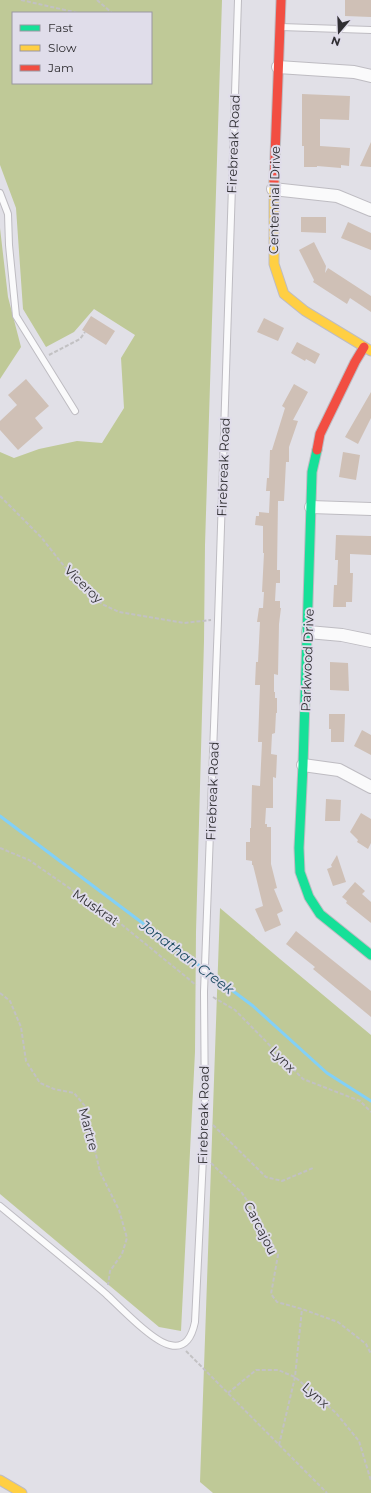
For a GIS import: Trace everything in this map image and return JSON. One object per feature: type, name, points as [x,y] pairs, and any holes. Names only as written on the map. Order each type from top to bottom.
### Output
[{"type":"street","name":"Centennial Drive","points":[[281,0],[273,188],[274,264],[284,294],[305,311],[368,349]]},
{"type":"street","points":[[278,67],[354,72],[371,76]]},
{"type":"street","points":[[273,188],[337,196],[371,210]]},
{"type":"street","name":"Parkwood Drive","points":[[368,349],[355,362],[320,434],[312,472],[308,632],[299,848],[300,872],[308,897],[320,914],[371,955]]},
{"type":"street","points":[[311,507],[371,508]]},
{"type":"street","points":[[308,632],[342,635],[371,641]]},
{"type":"street","points":[[303,765],[339,770],[371,787]]},
{"type":"street","points":[[0,1480],[22,1493]]},
{"type":"lane","name":"Firebreak Road","points":[[181,1346],[188,1340],[195,1322],[205,1117],[204,992],[218,620],[238,0]]},
{"type":"lane","points":[[280,27],[371,30]]},
{"type":"lane","points":[[0,193],[8,214],[9,245],[16,316],[75,411]]},
{"type":"lane","points":[[0,1206],[106,1294],[157,1340],[170,1346],[181,1346]]},
{"type":"path","points":[[21,0],[74,12]]},
{"type":"path","points":[[97,0],[111,12]]},
{"type":"path","points":[[42,358],[80,340],[85,332]]},
{"type":"path","name":"Viceroy","points":[[0,496],[41,537],[64,566],[102,604],[119,612],[184,623],[218,620]]},
{"type":"path","name":"Muskrat","points":[[0,848],[29,860],[121,924],[204,992]]},
{"type":"path","name":"Lynx","points":[[204,992],[234,1010],[303,1079],[360,1101],[371,1112]]},
{"type":"path","name":"Martre","points":[[0,993],[10,1001],[21,1027],[26,1061],[40,1083],[54,1089],[74,1093],[85,1106],[100,1172],[119,1210],[127,1238],[122,1254],[110,1271],[106,1294]]},
{"type":"path","points":[[205,1117],[266,1176],[282,1181],[313,1168]]},
{"type":"path","name":"Carcajou","points":[[203,1155],[242,1193],[260,1220],[278,1255],[271,1294],[277,1302],[338,1322],[366,1344],[371,1354]]},
{"type":"path","points":[[278,1445],[295,1377],[302,1309]]},
{"type":"path","points":[[181,1346],[278,1445],[328,1493]]},
{"type":"path","name":"Lynx","points":[[228,1393],[256,1370],[278,1370],[295,1377],[336,1413],[359,1441],[371,1481]]},
{"type":"green space","points":[[0,0],[222,0],[205,545],[204,641],[196,932],[195,1052],[181,1331],[159,1327],[0,1194],[0,452],[14,458],[39,449],[77,441],[102,443],[124,408],[121,358],[135,335],[94,309],[74,332],[46,347],[23,309],[16,208],[0,165]]},
{"type":"green space","points":[[0,228],[8,297],[21,347],[0,379]]},
{"type":"green space","points":[[220,908],[371,1035],[371,1493],[213,1493],[200,1482]]},
{"type":"building","points":[[345,0],[371,0],[371,17],[345,16]]},
{"type":"building","points":[[302,94],[350,96],[349,120],[320,119],[320,146],[350,148],[349,166],[341,165],[341,168],[317,166],[304,167],[304,146],[302,146]]},
{"type":"building","points":[[371,142],[371,167],[360,166]]},
{"type":"building","points":[[301,217],[326,217],[326,233],[301,232]]},
{"type":"building","points":[[348,222],[371,233],[371,250],[341,238]]},
{"type":"building","points":[[314,242],[326,266],[325,273],[328,268],[371,296],[371,312],[350,298],[347,304],[313,282],[314,280],[299,250]]},
{"type":"building","points":[[91,316],[115,331],[106,345],[82,330]]},
{"type":"building","points":[[264,318],[284,328],[278,341],[257,332]]},
{"type":"building","points":[[297,342],[320,354],[315,364],[306,359],[305,361],[291,353]]},
{"type":"building","points":[[26,379],[49,406],[35,418],[43,428],[18,450],[0,430],[0,421],[17,405],[8,395]]},
{"type":"building","points":[[294,384],[308,392],[293,420],[298,421],[289,447],[289,462],[286,462],[284,501],[278,501],[277,570],[280,570],[280,583],[276,583],[275,601],[280,601],[281,608],[279,624],[278,675],[274,674],[274,692],[275,698],[277,698],[277,713],[275,733],[272,734],[271,754],[277,755],[276,778],[273,777],[273,808],[266,808],[265,824],[267,824],[267,827],[271,827],[271,864],[277,888],[274,889],[283,911],[277,914],[281,925],[265,932],[255,909],[263,906],[252,861],[246,860],[246,842],[250,842],[252,785],[260,786],[262,742],[258,742],[260,685],[255,685],[260,622],[257,622],[259,608],[263,608],[264,592],[262,592],[264,553],[263,526],[255,525],[256,516],[259,516],[259,512],[269,513],[270,491],[266,491],[267,478],[269,478],[270,450],[272,450],[285,408],[282,406]]},
{"type":"building","points":[[371,392],[371,418],[358,444],[345,437]]},
{"type":"building","points":[[343,452],[360,455],[356,480],[339,477]]},
{"type":"building","points":[[336,535],[371,536],[371,555],[350,554],[350,573],[353,573],[352,602],[346,602],[346,607],[333,607],[334,585],[337,585],[338,560],[335,560]]},
{"type":"building","points":[[330,662],[348,663],[349,691],[330,690]]},
{"type":"building","points":[[329,714],[345,714],[344,742],[331,742]]},
{"type":"building","points":[[362,730],[371,735],[371,755],[354,746]]},
{"type":"building","points":[[326,799],[341,800],[340,821],[325,821]]},
{"type":"building","points":[[361,813],[371,819],[371,843],[368,849],[357,842],[358,840],[350,832]]},
{"type":"building","points":[[337,855],[346,882],[333,886],[327,869],[332,867],[331,865]]},
{"type":"building","points":[[355,882],[365,891],[362,894],[371,902],[371,923],[346,903],[347,901],[342,897]]},
{"type":"building","points":[[296,931],[371,991],[371,1017],[313,969],[315,967],[286,944]]},
{"type":"waterway","name":"Jonathan Creek","points":[[0,816],[253,1006],[327,1073],[371,1101]]},
{"type":"traffic: fast","points":[[317,450],[312,472],[299,848],[300,872],[309,897],[320,914],[371,955]]},
{"type":"traffic: slow","points":[[274,182],[274,264],[284,294],[305,311],[371,351]]},
{"type":"traffic: slow","points":[[0,1480],[22,1493]]},
{"type":"traffic: jam","points":[[274,182],[281,0]]},
{"type":"traffic: jam","points":[[317,450],[320,434],[355,362],[364,347]]}]
